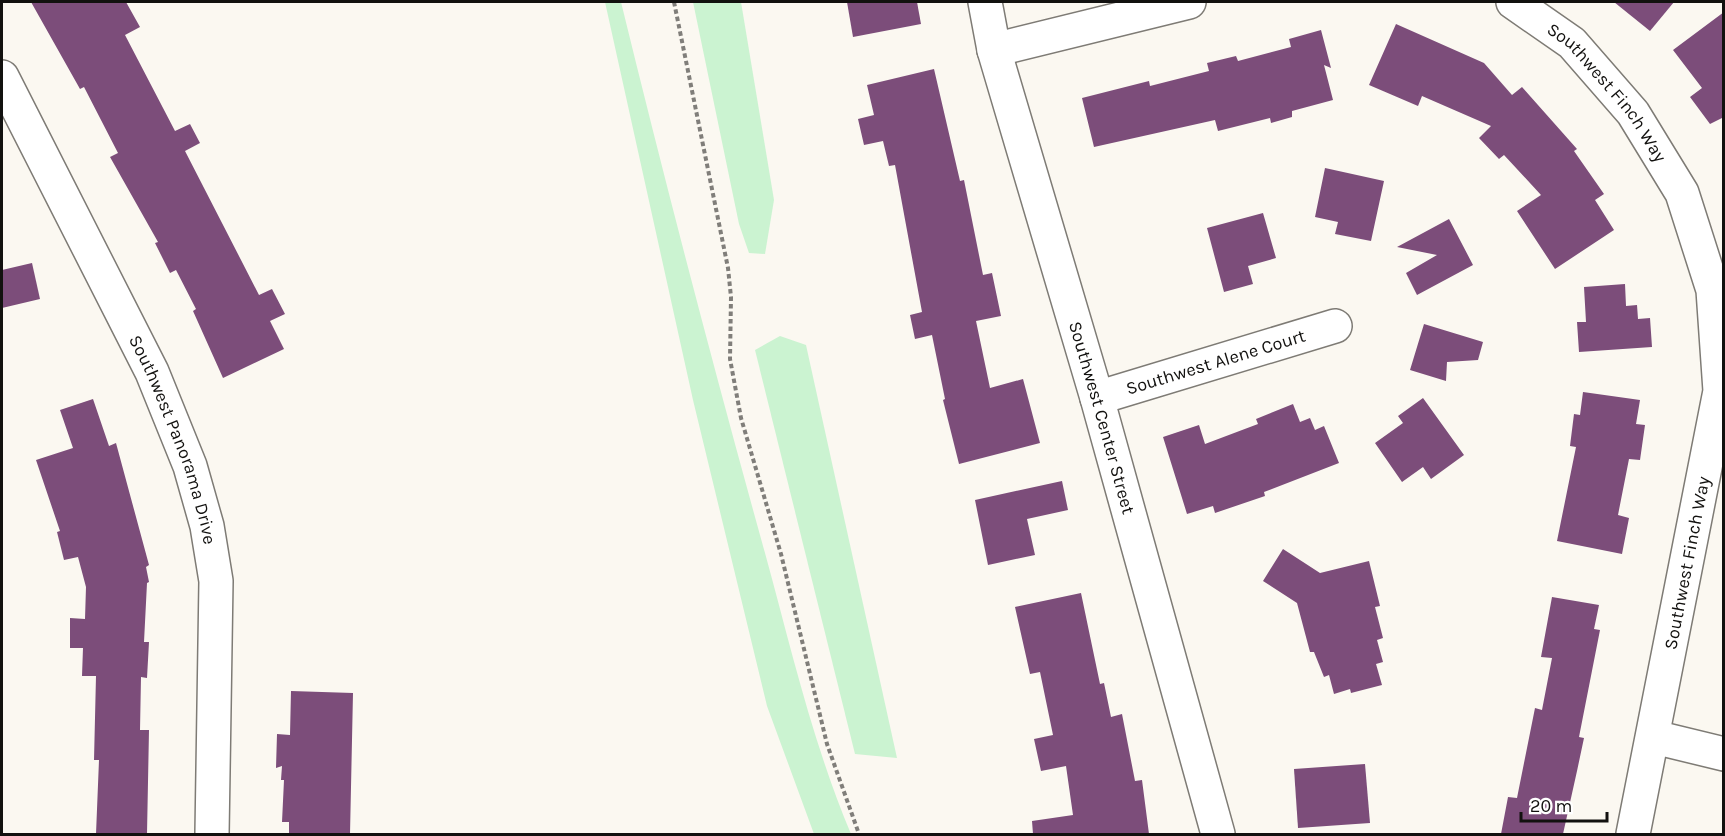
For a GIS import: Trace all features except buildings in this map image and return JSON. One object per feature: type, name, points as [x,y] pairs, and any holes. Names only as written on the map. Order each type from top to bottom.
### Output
[{"type":"street","name":"Southwest Center Street","points":[[985,2],[994,50],[1097,398],[1218,834]]},
{"type":"street","points":[[994,50],[1189,2]]},
{"type":"street","name":"Southwest Finch Way","points":[[1513,2],[1572,43],[1633,113],[1682,193],[1713,290],[1720,391],[1634,834]]},
{"type":"street","name":"Southwest Panorama Drive","points":[[2,77],[148,362],[190,466],[207,526],[216,580],[212,834]]},
{"type":"street","name":"Southwest Alene Court","points":[[1097,398],[1335,326]]},
{"type":"street","points":[[1654,736],[1724,754]]},
{"type":"path","points":[[674,2],[728,267],[730,359],[741,418],[781,554],[827,744],[860,834]]},
{"type":"green space","points":[[605,2],[621,2],[727,416],[794,660],[825,765],[851,834],[814,834],[767,706],[693,400]]},
{"type":"green space","points":[[693,2],[741,2],[774,200],[765,254],[749,253],[739,224]]},
{"type":"green space","points":[[780,336],[806,345],[897,758],[855,754],[755,350]]}]
